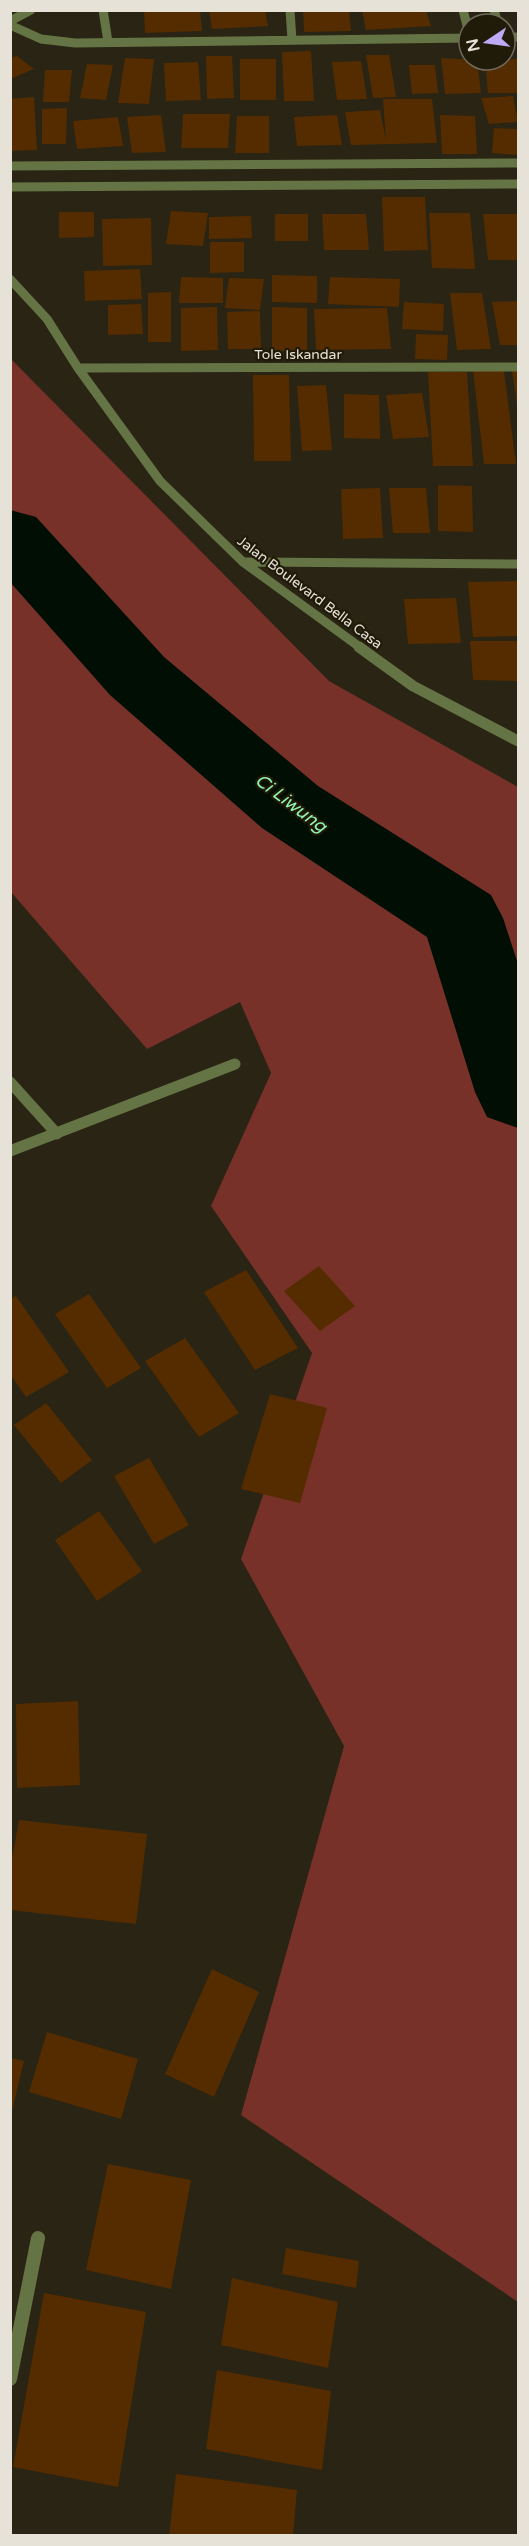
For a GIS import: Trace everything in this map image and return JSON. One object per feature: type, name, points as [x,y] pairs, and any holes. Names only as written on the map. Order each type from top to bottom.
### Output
[{"type":"street","points":[[31,10],[10,23],[21,32],[45,42],[457,38]]},
{"type":"street","points":[[103,10],[108,42]]},
{"type":"street","points":[[290,10],[292,40]]},
{"type":"street","points":[[10,166],[519,163]]},
{"type":"street","points":[[10,188],[519,183]]},
{"type":"street","name":"Jalan Boulevard Bella Casa","points":[[10,279],[47,320],[78,368],[160,481],[243,562],[413,686],[519,741]]},
{"type":"street","name":"Tole Iskandar","points":[[78,368],[519,367]]},
{"type":"street","points":[[243,562],[519,564]]},
{"type":"street","points":[[10,1151],[234,1064]]},
{"type":"street","points":[[10,1082],[57,1134]]},
{"type":"street","points":[[10,2379],[38,2238]]},
{"type":"shaded area","points":[[10,358],[329,681],[518,787],[518,2302],[241,2115],[344,1746],[241,1559],[312,1353],[211,1206],[271,1073],[240,1002],[147,1049],[11,892]]},
{"type":"building","points":[[144,10],[200,10],[202,31],[145,33]]},
{"type":"building","points":[[209,10],[265,10],[268,26],[212,29]]},
{"type":"building","points":[[303,10],[349,10],[351,31],[304,32]]},
{"type":"building","points":[[362,10],[426,10],[431,26],[366,30]]},
{"type":"building","points":[[311,51],[314,101],[284,101],[282,52]]},
{"type":"building","points":[[366,55],[389,55],[396,97],[373,98]]},
{"type":"building","points":[[17,56],[34,69],[10,79],[10,58]]},
{"type":"building","points":[[206,56],[232,56],[234,98],[207,99]]},
{"type":"building","points":[[125,58],[154,59],[149,104],[118,103]]},
{"type":"building","points":[[441,58],[457,59],[457,72],[478,72],[481,93],[445,94]]},
{"type":"building","points":[[240,59],[276,59],[276,100],[240,100]]},
{"type":"building","points":[[517,59],[518,93],[488,93],[486,72],[517,72]]},
{"type":"building","points":[[361,61],[367,99],[337,100],[332,62]]},
{"type":"building","points":[[198,62],[201,100],[166,101],[164,63]]},
{"type":"building","points":[[87,64],[113,65],[106,100],[80,98]]},
{"type":"building","points":[[409,65],[435,65],[438,93],[412,94]]},
{"type":"building","points":[[45,70],[72,70],[69,102],[43,102]]},
{"type":"building","points":[[513,96],[518,122],[489,124],[481,98]]},
{"type":"building","points":[[34,97],[37,150],[10,151],[10,99]]},
{"type":"building","points":[[383,99],[432,99],[437,143],[351,145],[345,112],[380,110],[386,141]]},
{"type":"building","points":[[67,108],[66,144],[42,144],[42,109]]},
{"type":"building","points":[[183,114],[230,114],[228,148],[181,148]]},
{"type":"building","points":[[161,115],[166,152],[132,153],[127,117]]},
{"type":"building","points":[[337,115],[342,145],[297,146],[294,117]]},
{"type":"building","points":[[440,115],[475,116],[477,154],[442,154]]},
{"type":"building","points":[[237,116],[269,116],[269,153],[235,153]]},
{"type":"building","points":[[118,117],[123,146],[77,149],[73,121]]},
{"type":"building","points":[[494,128],[518,129],[518,155],[492,153]]},
{"type":"building","points":[[382,197],[425,197],[428,250],[384,251]]},
{"type":"building","points":[[171,211],[208,213],[203,246],[166,244]]},
{"type":"building","points":[[59,212],[94,212],[94,237],[59,238]]},
{"type":"building","points":[[429,213],[470,213],[475,269],[432,268]]},
{"type":"building","points":[[275,214],[308,214],[308,241],[275,241]]},
{"type":"building","points":[[322,214],[366,214],[369,250],[324,250]]},
{"type":"building","points":[[483,214],[518,214],[518,260],[488,260]]},
{"type":"building","points":[[251,216],[252,238],[209,239],[209,217]]},
{"type":"building","points":[[151,218],[152,265],[103,266],[102,219]]},
{"type":"building","points":[[210,242],[244,242],[244,272],[210,273]]},
{"type":"building","points":[[140,269],[142,299],[85,301],[84,271]]},
{"type":"building","points":[[272,275],[317,276],[317,303],[272,302]]},
{"type":"building","points":[[181,277],[223,278],[223,303],[179,303]]},
{"type":"building","points":[[330,277],[400,279],[399,307],[328,304]]},
{"type":"building","points":[[229,278],[264,279],[260,310],[225,308]]},
{"type":"building","points":[[171,292],[171,342],[148,342],[148,293]]},
{"type":"building","points":[[450,293],[482,293],[491,349],[457,350]]},
{"type":"building","points":[[518,301],[518,345],[500,345],[492,302]]},
{"type":"building","points":[[404,302],[444,304],[443,331],[402,329]]},
{"type":"building","points":[[141,304],[143,334],[108,335],[108,305]]},
{"type":"building","points":[[217,307],[218,350],[181,351],[181,308]]},
{"type":"building","points":[[272,307],[307,308],[307,351],[272,351]]},
{"type":"building","points":[[387,308],[391,349],[316,350],[314,309]]},
{"type":"building","points":[[260,311],[261,349],[228,349],[227,312]]},
{"type":"building","points":[[416,334],[448,335],[447,360],[415,359]]},
{"type":"building","points":[[473,371],[504,371],[516,464],[484,464]]},
{"type":"building","points":[[512,371],[518,371],[518,405],[517,405]]},
{"type":"building","points":[[428,372],[467,372],[473,466],[433,466]]},
{"type":"building","points":[[253,375],[289,375],[291,461],[254,461]]},
{"type":"building","points":[[326,385],[332,450],[302,451],[297,386]]},
{"type":"building","points":[[422,393],[429,437],[393,439],[386,395]]},
{"type":"building","points":[[344,394],[379,395],[380,439],[344,438]]},
{"type":"building","points":[[438,485],[472,486],[473,532],[438,531]]},
{"type":"building","points":[[380,488],[383,538],[343,539],[341,489]]},
{"type":"building","points":[[389,488],[426,488],[430,533],[393,533]]},
{"type":"building","points":[[518,581],[518,636],[473,637],[468,582]]},
{"type":"building","points":[[456,598],[461,643],[408,644],[404,599]]},
{"type":"building","points":[[470,641],[518,641],[518,681],[473,680]]},
{"type":"building","points":[[319,1266],[355,1306],[320,1331],[284,1291]]},
{"type":"building","points":[[246,1270],[298,1348],[255,1370],[204,1292]]},
{"type":"building","points":[[89,1294],[141,1368],[107,1388],[55,1314]]},
{"type":"building","points":[[16,1296],[69,1372],[26,1397],[10,1374],[10,1299]]},
{"type":"building","points":[[185,1338],[239,1413],[199,1437],[145,1361]]},
{"type":"building","points":[[270,1394],[327,1408],[300,1503],[241,1489]]},
{"type":"building","points":[[46,1403],[92,1460],[61,1483],[14,1425]]},
{"type":"building","points":[[149,1458],[189,1525],[154,1544],[114,1476]]},
{"type":"building","points":[[99,1511],[142,1571],[97,1601],[55,1540]]},
{"type":"building","points":[[78,1701],[80,1785],[17,1788],[16,1704]]},
{"type":"building","points":[[19,1820],[147,1834],[136,1924],[10,1910],[10,1870]]},
{"type":"building","points":[[212,1969],[259,1992],[214,2097],[165,2074]]},
{"type":"building","points":[[47,2032],[138,2059],[121,2119],[29,2092]]},
{"type":"building","points":[[10,2058],[24,2061],[11,2115],[10,2115]]},
{"type":"building","points":[[108,2164],[191,2180],[171,2289],[86,2270]]},
{"type":"building","points":[[286,2248],[359,2261],[356,2288],[282,2274]]},
{"type":"building","points":[[232,2278],[338,2302],[328,2368],[221,2345]]},
{"type":"building","points":[[44,2293],[146,2312],[118,2487],[13,2467]]},
{"type":"building","points":[[217,2370],[331,2391],[322,2470],[206,2449]]},
{"type":"building","points":[[176,2474],[297,2490],[293,2536],[169,2536]]},
{"type":"waterway","name":"Ci Liwung","points":[[10,535],[137,676],[290,807],[462,918],[518,1092]]}]
